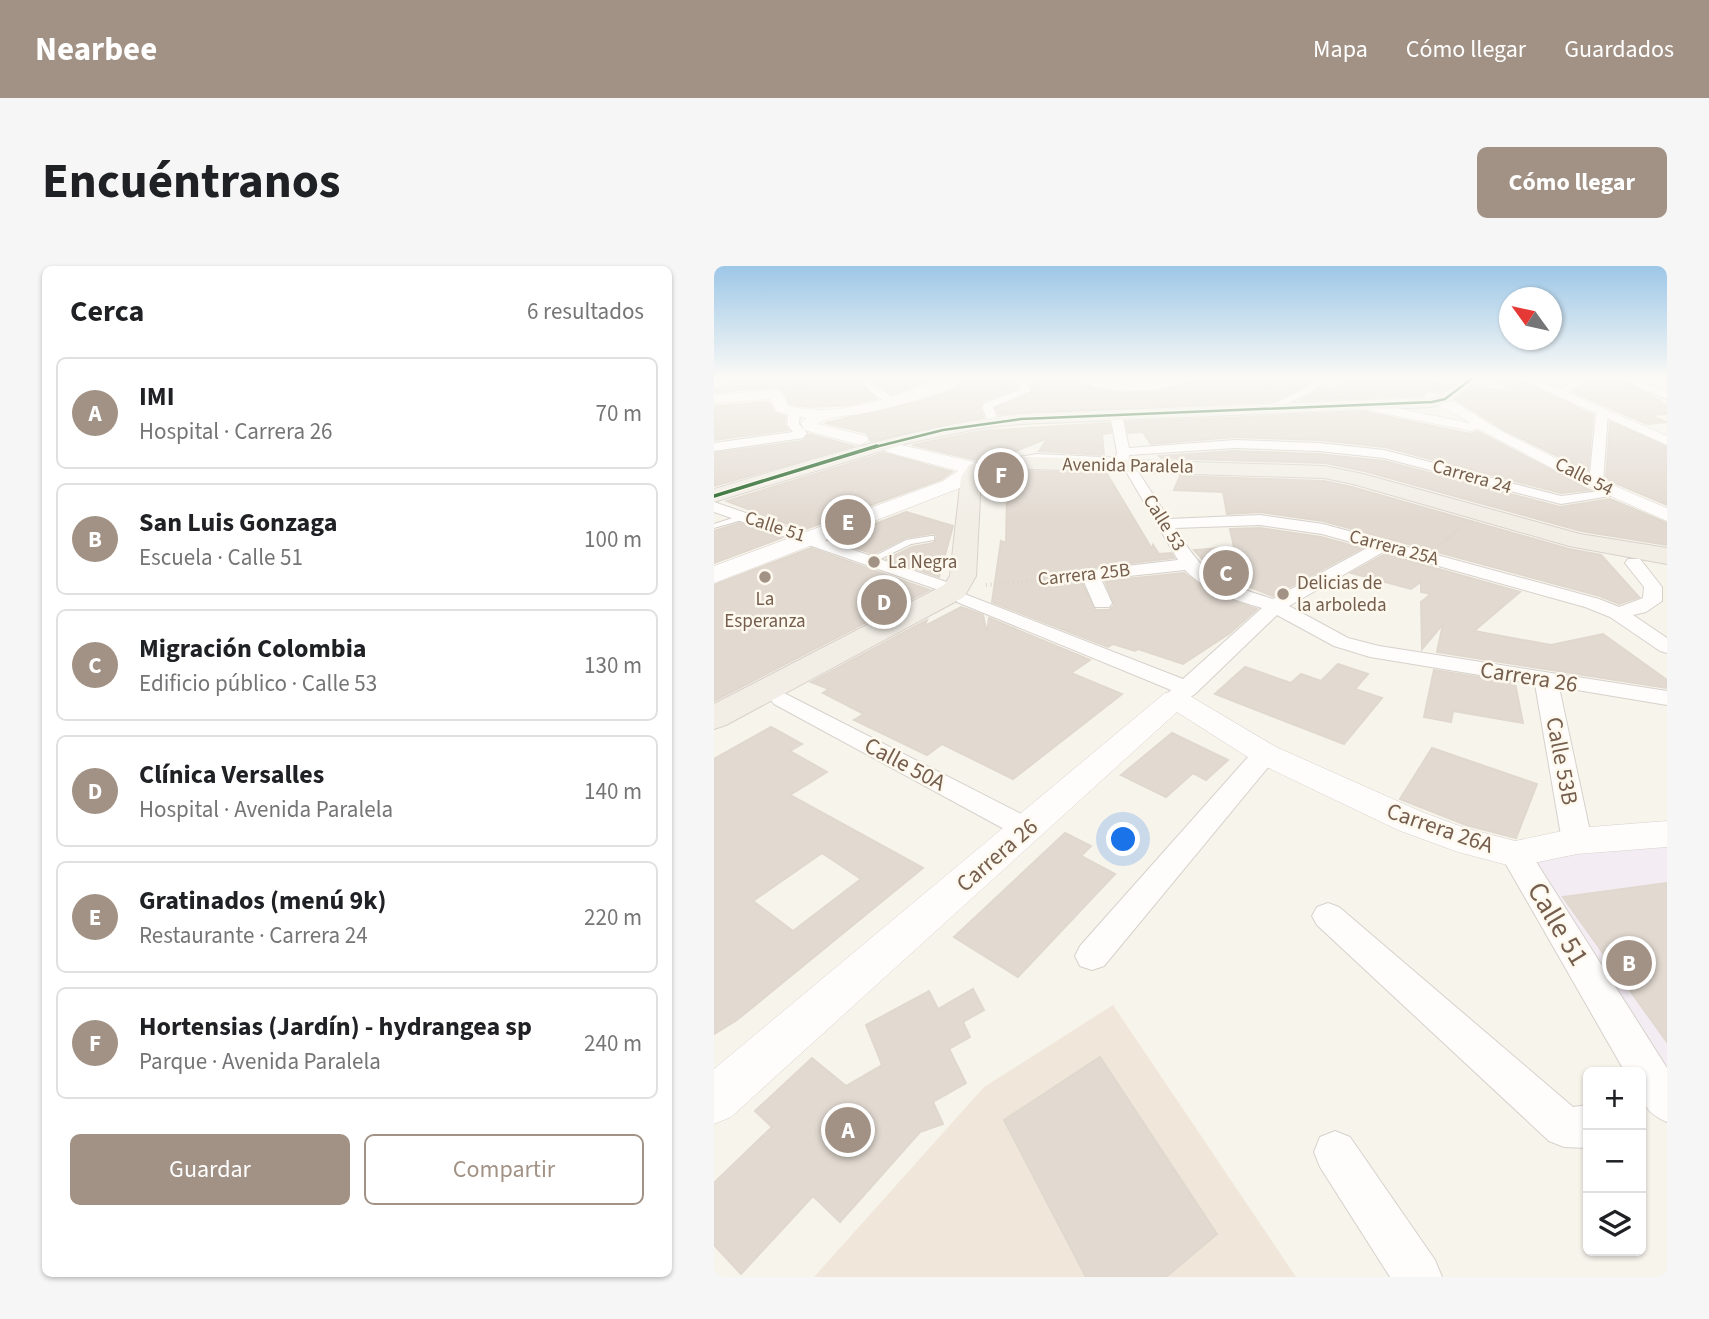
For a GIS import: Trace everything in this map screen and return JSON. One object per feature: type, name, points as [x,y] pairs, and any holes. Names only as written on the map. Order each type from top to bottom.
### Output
[{"type":"main road","points":[[809,424],[810,428],[860,440]]},
{"type":"main road","points":[[714,489],[922,428],[946,424]]},
{"type":"main road","points":[[714,496],[967,424]]},
{"type":"main road","points":[[886,447],[966,471]]},
{"type":"main road","name":"Avenida Paralela","points":[[1012,467],[1055,470],[1124,462],[1321,477],[1351,483],[1634,563],[1667,568]]},
{"type":"main road","name":"Avenida Paralela","points":[[966,471],[1124,462],[1309,471],[1340,475],[1578,541],[1667,556]]},
{"type":"main road","name":"Avenida Paralela","points":[[965,591],[982,575],[987,499],[1012,467]]},
{"type":"main road","points":[[714,575],[941,488],[966,471]]},
{"type":"main road","points":[[965,591],[963,576],[966,471]]},
{"type":"main road","points":[[714,733],[782,699],[965,591]]},
{"type":"main road","points":[[714,718],[965,591]]},
{"type":"street","points":[[714,447],[799,435],[801,433],[795,424]]},
{"type":"street","name":"Calle 53","points":[[1118,424],[1124,462],[1189,564],[1202,578],[1221,589],[1275,606]]},
{"type":"street","points":[[1457,424],[1493,431]]},
{"type":"street","name":"Calle 54","points":[[1481,424],[1611,492],[1667,515]]},
{"type":"street","points":[[1595,483],[1601,424]]},
{"type":"street","points":[[1628,424],[1667,441]]},
{"type":"street","name":"Carrera 24","points":[[1124,462],[1235,444],[1299,441],[1384,454],[1561,500],[1611,492]]},
{"type":"street","name":"Calle 51","points":[[714,507],[965,591],[1181,694]]},
{"type":"street","name":"Carrera 25A","points":[[1165,524],[1236,519],[1281,522],[1429,556],[1592,603],[1617,613],[1667,647]]},
{"type":"street","name":"Carrera 26","points":[[714,1100],[1181,694],[1275,606],[1384,545]]},
{"type":"street","points":[[1617,613],[1639,608],[1652,601],[1653,587],[1634,563]]},
{"type":"street","name":"Carrera 25B","points":[[1090,575],[1189,564]]},
{"type":"street","points":[[1090,575],[1102,603]]},
{"type":"street","name":"Carrera 26","points":[[1275,606],[1341,642],[1378,652],[1546,681],[1667,698]]},
{"type":"street","name":"Calle 53B","points":[[1546,681],[1577,841]]},
{"type":"street","name":"Carrera 26A","points":[[1181,694],[1265,754],[1410,821],[1458,839],[1516,854],[1577,841],[1667,834]]},
{"type":"street","name":"Calle 50A","points":[[782,699],[1027,829]]},
{"type":"street","points":[[1091,956],[1265,754]]},
{"type":"street","name":"Calle 51","points":[[1516,854],[1638,1067]]},
{"type":"street","points":[[1328,916],[1564,1126],[1583,1129]]},
{"type":"street","name":"Calle 51","points":[[1646,1077],[1667,1102]]},
{"type":"street","points":[[1335,1152],[1418,1277]]},
{"type":"lane","points":[[1087,464],[1017,458],[1037,456],[1124,462]]},
{"type":"lane","points":[[714,526],[742,517]]},
{"type":"lane","points":[[869,561],[909,542],[931,538]]},
{"type":"path","points":[[1429,556],[1469,518]]},
{"type":"shaded area","points":[[1667,840],[1667,1073],[1515,854]]},
{"type":"shaded area","points":[[1113,1005],[1296,1277],[814,1277],[984,1087]]},
{"type":"building","points":[[714,424],[784,424],[788,430],[714,440]]},
{"type":"building","points":[[830,424],[949,424],[871,441],[867,433]]},
{"type":"building","points":[[1109,424],[1111,433],[1102,434],[1104,455],[1039,451],[1048,438],[1008,454],[997,453],[976,460],[912,445],[982,431]]},
{"type":"building","points":[[1126,424],[1424,424],[1470,434],[1477,431],[1590,490],[1561,493],[1385,447],[1319,440],[1235,437],[1151,444],[1143,432],[1128,433]]},
{"type":"building","points":[[1495,424],[1592,424],[1588,471]]},
{"type":"building","points":[[1610,424],[1667,447],[1667,505],[1606,479]]},
{"type":"building","points":[[809,434],[853,446],[714,486],[714,453],[803,441]]},
{"type":"building","points":[[1235,451],[1319,454],[1384,461],[1560,507],[1610,499],[1667,523],[1667,545],[1581,531],[1364,471],[1325,463],[1159,456]]},
{"type":"building","points":[[884,453],[952,472],[942,479],[803,530],[727,501]]},
{"type":"building","points":[[1024,471],[1107,474],[1152,549],[1153,545],[1159,554],[1171,553],[1174,558],[1082,569],[1079,576],[1095,610],[1109,610],[1114,605],[1105,581],[1184,573],[1210,592],[1257,609],[1230,633],[1183,664],[1138,649],[1135,651],[1113,644],[1108,647],[992,602],[1001,541],[1006,543],[1007,494]]},
{"type":"building","points":[[1180,476],[1324,481],[1352,487],[1569,549],[1601,555],[1639,597],[1619,604],[1600,596],[1323,521],[1260,512],[1227,514],[1223,492],[1174,490]]},
{"type":"building","points":[[906,512],[953,526],[939,577],[887,559],[912,547],[934,543],[937,536],[934,533],[905,538],[873,554],[833,540]]},
{"type":"building","points":[[739,523],[781,538],[714,563],[714,531]]},
{"type":"building","points":[[1260,528],[1321,537],[1362,548],[1273,596],[1216,574],[1194,550],[1234,547],[1230,529]]},
{"type":"building","points":[[811,548],[929,590],[714,701],[714,585]]},
{"type":"building","points":[[1385,554],[1520,592],[1474,631],[1551,645],[1603,634],[1667,680],[1667,688],[1437,652],[1443,624],[1422,649],[1421,602],[1431,594],[1421,592],[1421,582],[1411,589],[1351,573]]},
{"type":"building","points":[[961,607],[983,615],[987,633],[989,618],[1090,660],[1071,673],[1122,694],[1013,779],[942,744],[927,755],[854,720],[864,714],[823,693],[829,689],[811,682],[927,620],[925,626]]},
{"type":"building","points":[[1338,664],[1368,674],[1355,689],[1382,698],[1344,744],[1215,694],[1245,667],[1291,683],[1301,674],[1321,681]]},
{"type":"building","points":[[1434,670],[1515,683],[1523,723],[1453,711],[1451,722],[1424,717]]},
{"type":"building","points":[[771,727],[802,744],[790,751],[827,772],[790,795],[923,868],[737,1020],[714,1034],[714,759]],"holes":[[[822,853],[861,879],[793,931],[753,901]]]},
{"type":"building","points":[[1172,733],[1228,760],[1206,780],[1193,773],[1166,797],[1121,775]]},
{"type":"building","points":[[1432,748],[1537,784],[1516,838],[1466,825],[1400,799]]},
{"type":"building","points":[[1065,833],[1091,846],[1081,856],[1115,874],[1018,977],[954,937]]},
{"type":"building","points":[[1667,883],[1667,1042],[1563,897]]},
{"type":"building","points":[[973,989],[984,1010],[963,1022],[970,1037],[949,1049],[966,1083],[933,1102],[943,1124],[920,1132],[840,1222],[813,1196],[741,1274],[714,1245],[714,1183],[772,1127],[755,1111],[812,1058],[846,1086],[882,1065],[866,1025],[929,991],[938,1009]]},
{"type":"building","points":[[1100,1057],[1217,1234],[1166,1277],[1086,1277],[1004,1120]]},
{"type":"cycle path","points":[[714,496],[866,449],[975,424]]},
{"type":"place","name":"Hortensias (Jardín) - hydrangea sp","points":[[1001,475]]},
{"type":"place","name":"Gratinados (menú 9k)","points":[[848,522]]},
{"type":"place","name":"La Negra","points":[[874,562]]},
{"type":"place","name":"Migración Colombia","points":[[1226,573]]},
{"type":"place","name":"La Esperanza","points":[[765,577]]},
{"type":"place","name":"Delicias de la arboleda","points":[[1283,594]]},
{"type":"place","name":"Clínica Versalles","points":[[884,602]]},
{"type":"place","name":"San Luis Gonzaga","points":[[1629,963]]},
{"type":"place","name":"IMI","points":[[848,1130]]}]
